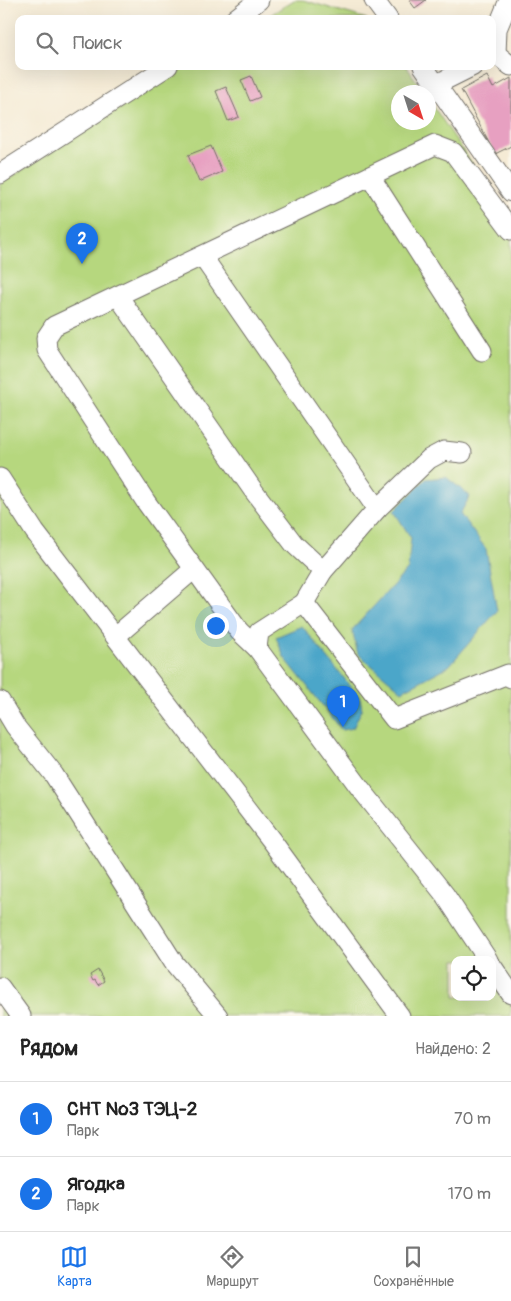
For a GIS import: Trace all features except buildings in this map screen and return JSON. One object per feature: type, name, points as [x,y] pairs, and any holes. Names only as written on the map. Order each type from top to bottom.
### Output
[{"type":"lane","points":[[240,15],[259,0]]},
{"type":"lane","points":[[374,0],[385,15]]},
{"type":"lane","points":[[500,59],[497,29],[507,5],[511,3]]},
{"type":"lane","points":[[0,174],[162,70]]},
{"type":"lane","points":[[426,70],[511,192]]},
{"type":"lane","points":[[437,84],[465,70]]},
{"type":"lane","points":[[485,956],[445,894],[360,788],[257,648],[239,631],[146,502],[47,350],[46,338],[54,326],[435,145],[453,152],[511,230]]},
{"type":"lane","points":[[370,176],[482,351]]},
{"type":"lane","points":[[202,256],[377,509]]},
{"type":"lane","points":[[118,296],[253,490],[294,544],[323,571]]},
{"type":"lane","points":[[257,648],[259,632],[304,603],[323,571],[377,509],[429,459],[444,451],[462,453]]},
{"type":"lane","points":[[0,478],[35,532],[272,840],[400,1016]]},
{"type":"lane","points":[[116,636],[194,569]]},
{"type":"lane","points":[[304,603],[394,719],[508,674],[511,678]]},
{"type":"lane","points":[[0,701],[15,726],[54,775],[174,963],[218,1016]]},
{"type":"lane","points":[[496,972],[511,994]]},
{"type":"lane","points":[[0,987],[21,1016]]},
{"type":"green space","points":[[294,0],[303,0],[354,15],[270,15]]},
{"type":"green space","points":[[182,70],[409,70],[419,85],[391,85],[391,130],[436,130],[436,110],[511,221],[511,1016],[0,1016],[0,184]]},
{"type":"water","points":[[446,477],[470,496],[460,514],[486,549],[497,611],[449,666],[402,691],[358,654],[352,630],[408,569],[411,538],[394,511],[426,479]]},
{"type":"water","points":[[302,626],[360,698],[362,709],[353,728],[342,730],[284,657],[276,637]]},
{"type":"place","name":"Ягодка","points":[[82,264]]},
{"type":"place","name":"СНТ №3 ТЭЦ-2","points":[[343,727]]}]
